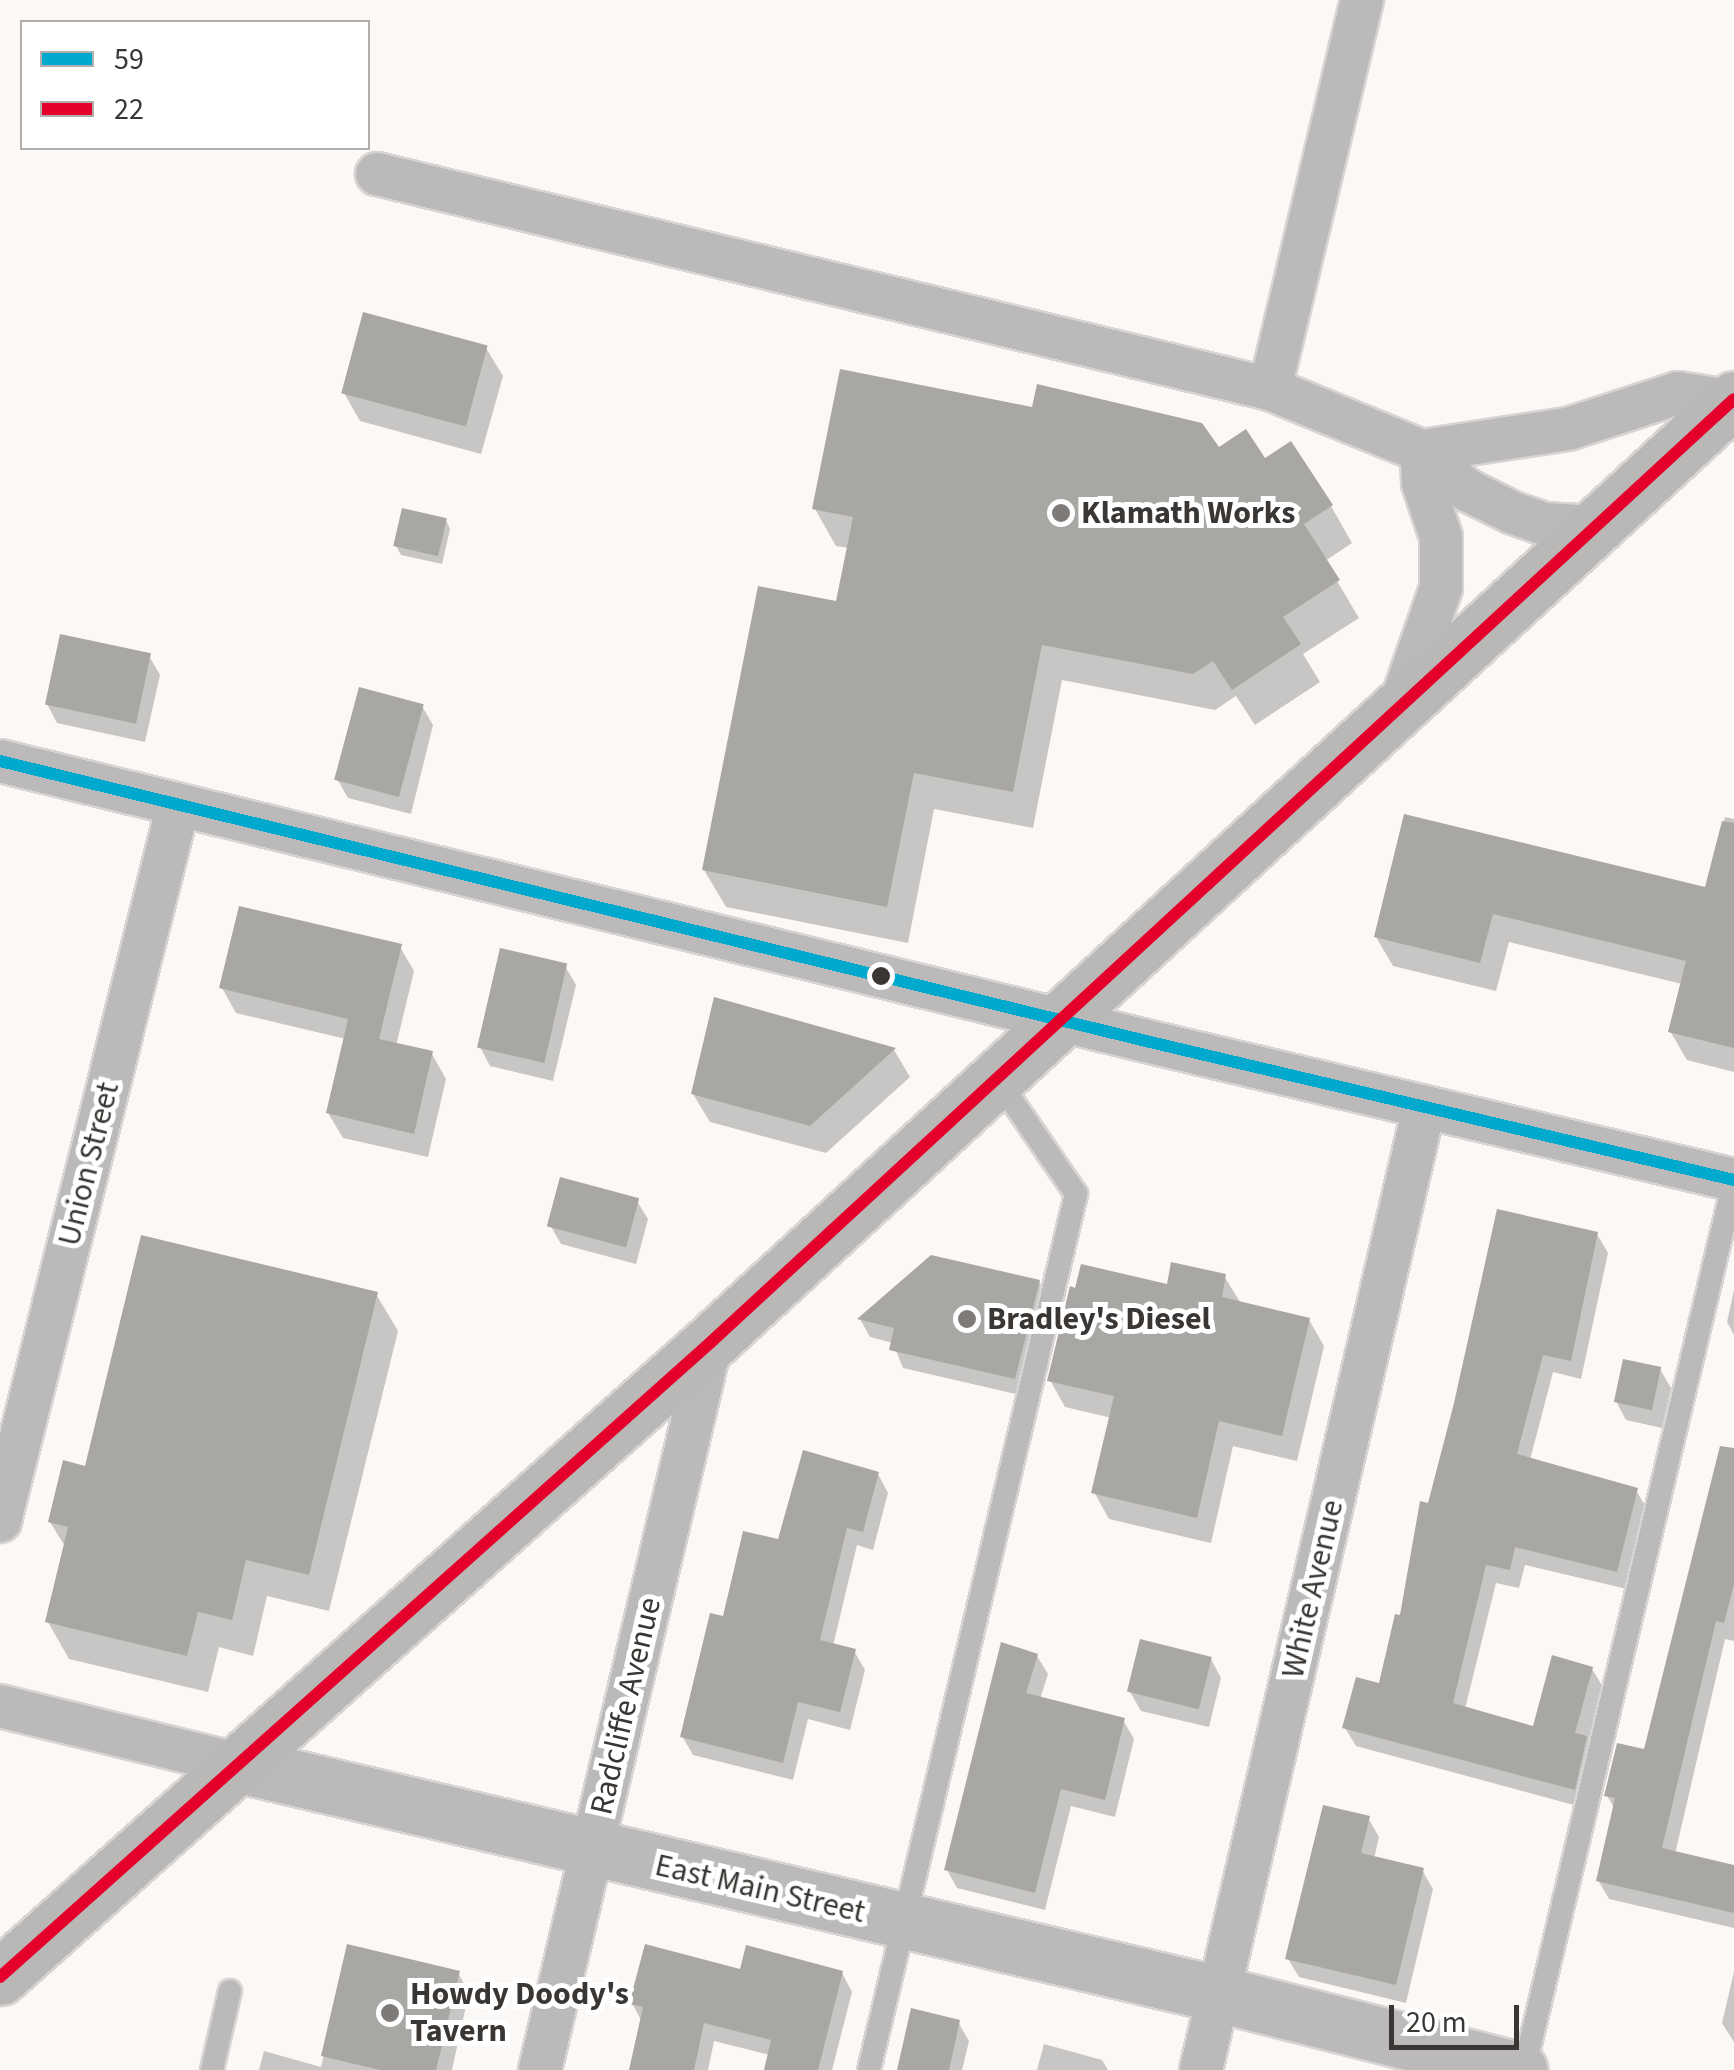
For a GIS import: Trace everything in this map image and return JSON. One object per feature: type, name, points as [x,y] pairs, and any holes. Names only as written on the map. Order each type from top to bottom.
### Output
[{"type":"main road","points":[[0,1977],[711,1342],[1733,400]]},
{"type":"street","points":[[1270,390],[1362,0]]},
{"type":"street","points":[[377,174],[1270,390],[1422,451],[1467,490],[1513,512],[1545,524],[1594,527]]},
{"type":"street","points":[[1422,451],[1568,429],[1678,392],[1733,400]]},
{"type":"street","points":[[1399,707],[1418,665],[1441,588],[1440,537],[1422,483],[1422,451]]},
{"type":"street","points":[[0,761],[1058,1020],[1734,1180]]},
{"type":"street","name":"Union Street","points":[[0,1521],[178,806]]},
{"type":"street","name":"White Avenue","points":[[1200,2070],[1424,1108]]},
{"type":"street","name":"Radcliffe Avenue","points":[[540,2070],[711,1342]]},
{"type":"street","name":"East Main Street","points":[[0,1706],[593,1850],[1220,1994],[1522,2070]]},
{"type":"lane","points":[[869,2070],[1076,1194],[996,1078]]},
{"type":"lane","points":[[1522,2070],[1734,1180]]},
{"type":"lane","points":[[212,2070],[230,1991]]},
{"type":"building","points":[[363,312],[488,345],[466,427],[341,393]]},
{"type":"building","points":[[840,369],[1032,407],[1037,384],[1202,423],[1219,447],[1246,429],[1265,458],[1291,441],[1333,505],[1304,524],[1340,580],[1283,617],[1301,644],[1232,690],[1213,661],[1193,674],[1042,645],[1013,792],[914,773],[887,907],[702,870],[758,586],[836,601],[853,517],[812,509]]},
{"type":"building","points":[[402,508],[447,518],[438,556],[393,546]]},
{"type":"building","points":[[60,634],[151,653],[136,724],[45,704]]},
{"type":"building","points":[[359,687],[424,704],[399,797],[334,780]]},
{"type":"building","points":[[1404,814],[1705,887],[1722,821],[1734,823],[1734,1048],[1668,1032],[1686,961],[1493,914],[1480,963],[1374,937]]},
{"type":"building","points":[[239,906],[402,944],[379,1039],[433,1051],[414,1134],[326,1113],[348,1019],[219,988]]},
{"type":"building","points":[[500,948],[567,964],[544,1063],[477,1047]]},
{"type":"building","points":[[714,997],[896,1048],[810,1126],[691,1094]]},
{"type":"building","points":[[560,1177],[639,1198],[626,1247],[547,1226]]},
{"type":"building","points":[[1497,1209],[1598,1232],[1571,1361],[1543,1355],[1517,1454],[1638,1488],[1617,1572],[1515,1547],[1510,1570],[1486,1565],[1453,1703],[1533,1726],[1552,1655],[1593,1667],[1575,1733],[1587,1736],[1575,1790],[1342,1728],[1356,1677],[1379,1683],[1395,1614],[1400,1615],[1420,1501],[1428,1503]]},
{"type":"building","points":[[141,1235],[378,1292],[309,1575],[246,1560],[232,1620],[198,1612],[187,1656],[45,1622],[68,1527],[48,1522],[63,1460],[85,1466]]},
{"type":"building","points":[[931,1255],[1040,1280],[1015,1379],[889,1350],[894,1328],[857,1319]]},
{"type":"building","points":[[1171,1262],[1226,1274],[1222,1297],[1310,1318],[1282,1436],[1219,1421],[1197,1518],[1091,1493],[1114,1396],[1047,1381],[1070,1286],[1075,1288],[1081,1264],[1167,1284]]},
{"type":"building","points":[[1623,1359],[1661,1367],[1652,1410],[1614,1402]]},
{"type":"building","points":[[1720,1446],[1734,1448],[1734,1584],[1724,1623],[1716,1621],[1662,1848],[1734,1865],[1734,1913],[1596,1881],[1615,1798],[1604,1796],[1617,1743],[1644,1749]]},
{"type":"building","points":[[803,1450],[879,1472],[863,1532],[847,1528],[820,1640],[856,1649],[840,1712],[798,1702],[783,1763],[680,1737],[710,1613],[723,1616],[743,1531],[778,1539]]},
{"type":"building","points":[[1140,1639],[1212,1657],[1199,1709],[1127,1691]]},
{"type":"building","points":[[1001,1642],[1038,1654],[1026,1693],[1125,1718],[1105,1800],[1061,1789],[1035,1893],[944,1870]]},
{"type":"building","points":[[1323,1805],[1370,1816],[1361,1853],[1424,1868],[1396,1985],[1285,1959]]},
{"type":"building","name":"Howdy Doody's Tavern","points":[[347,1944],[460,1971],[436,2070],[380,2070],[321,2056]]},
{"type":"building","points":[[645,1944],[740,1969],[746,1945],[843,1971],[818,2070],[764,2070],[771,2040],[704,2023],[694,2070],[629,2070],[643,2007],[629,2004]]},
{"type":"building","points":[[911,2008],[960,2020],[949,2070],[897,2070]]},
{"type":"transit line","name":"22","points":[[0,1977],[711,1342],[1734,399]]},
{"type":"transit line","name":"59","points":[[0,761],[1734,1180]]},
{"type":"place","name":"Klamath Works","points":[[1061,513]]},
{"type":"place","name":"Bradley's Diesel","points":[[967,1319]]},
{"type":"place","name":"Howdy Doody's Tavern","points":[[390,2013]]}]
